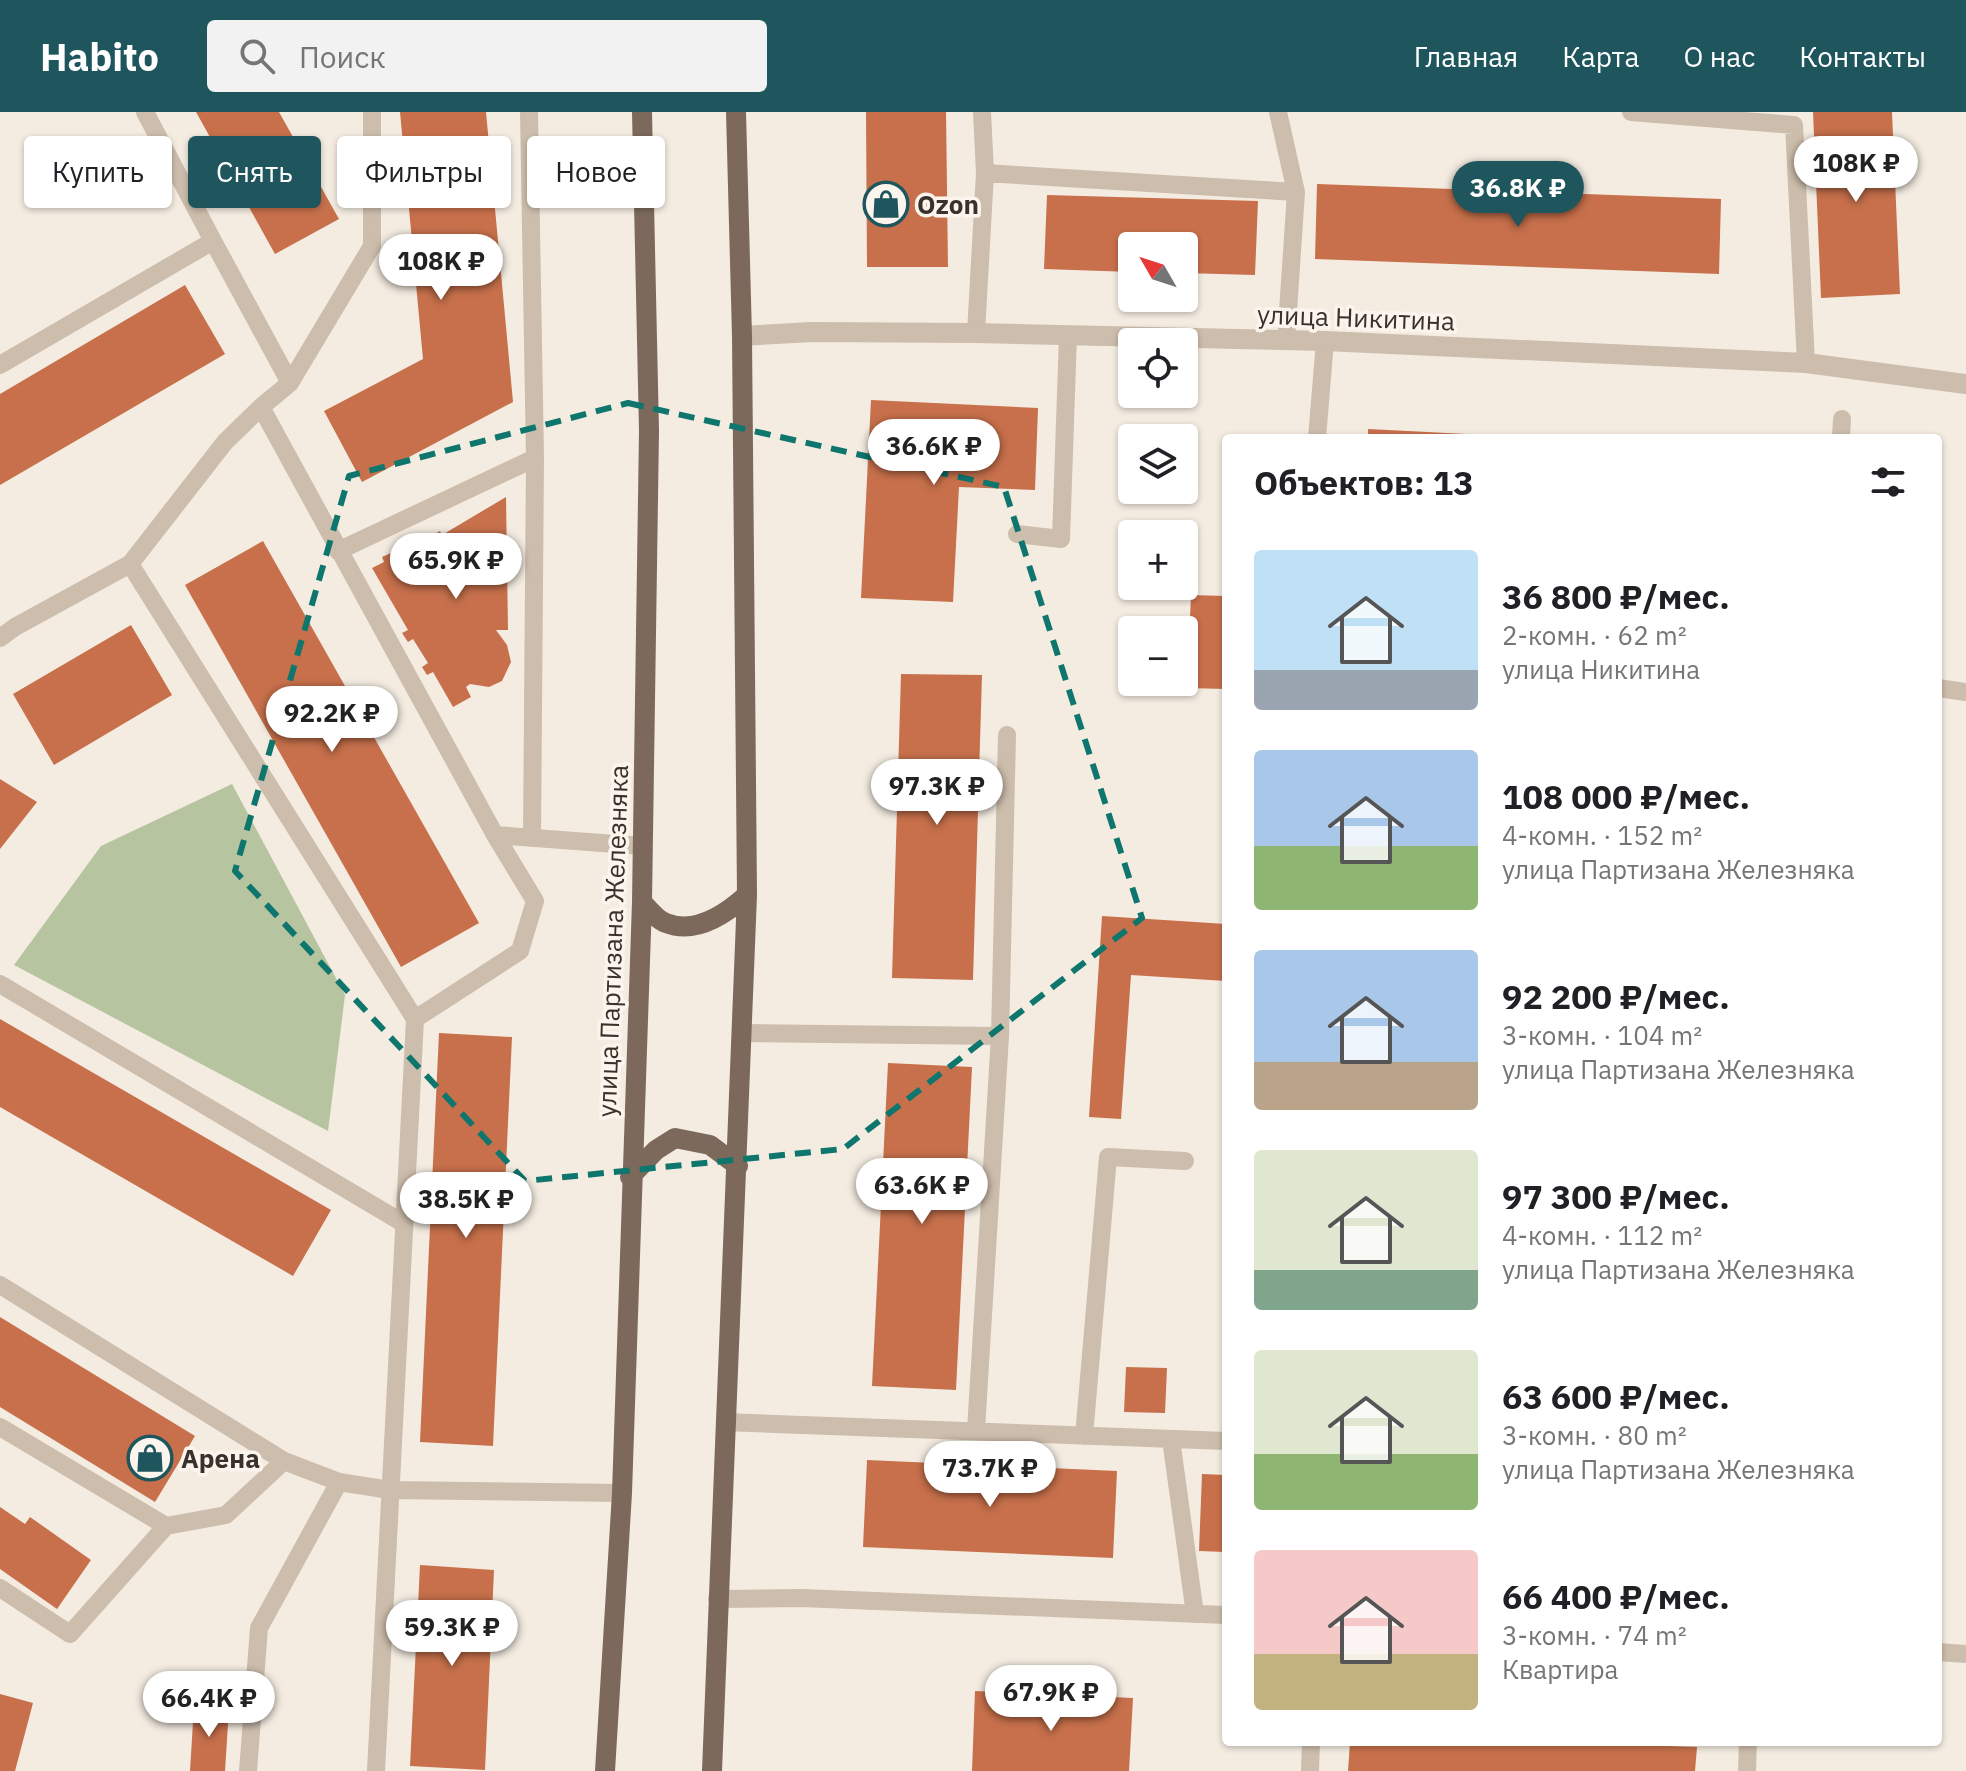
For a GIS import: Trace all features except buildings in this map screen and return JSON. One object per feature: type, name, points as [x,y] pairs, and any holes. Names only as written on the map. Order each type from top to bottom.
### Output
[{"type":"main road","name":"улица Партизана Железняка","points":[[605,1771],[622,1493],[633,1186],[630,1177],[642,902],[649,431],[642,112]]},
{"type":"main road","points":[[712,1771],[717,1599],[744,1033],[747,895],[742,336],[736,112]]},
{"type":"main road","points":[[642,902],[663,923],[681,926],[721,918],[747,895]]},
{"type":"main road","points":[[630,1177],[656,1150],[675,1138],[710,1145],[738,1166]]},
{"type":"street","name":"улица Никитина","points":[[742,336],[812,332],[976,333],[1325,341],[1806,363],[1966,384]]},
{"type":"lane","points":[[145,112],[290,383]]},
{"type":"lane","points":[[5,629],[130,564],[225,442],[290,383],[372,246],[372,112]]},
{"type":"lane","points":[[529,112],[535,458],[532,838]]},
{"type":"lane","points":[[976,333],[985,173],[982,112]]},
{"type":"lane","points":[[1278,112],[1296,192],[1286,341]]},
{"type":"lane","points":[[1631,112],[1794,118],[1806,363]]},
{"type":"lane","points":[[985,173],[1296,192]]},
{"type":"lane","points":[[0,365],[213,241]]},
{"type":"lane","points":[[1017,534],[1061,539],[1068,335]]},
{"type":"lane","points":[[1317,434],[1325,341]]},
{"type":"lane","points":[[261,407],[495,835],[535,901],[520,951],[415,1019]]},
{"type":"lane","points":[[338,551],[535,458]]},
{"type":"lane","points":[[130,564],[415,1019],[376,1771]]},
{"type":"lane","points":[[1942,689],[1966,692]]},
{"type":"lane","points":[[976,1430],[1000,1036],[1007,735]]},
{"type":"lane","points":[[495,835],[642,846]]},
{"type":"lane","points":[[0,984],[403,1223]]},
{"type":"lane","points":[[744,1033],[1000,1036]]},
{"type":"lane","points":[[1084,1436],[1108,1157],[1185,1161]]},
{"type":"lane","points":[[0,1285],[284,1461],[339,1482],[390,1490],[622,1493]]},
{"type":"lane","points":[[725,1422],[1222,1441]]},
{"type":"lane","points":[[0,1427],[166,1526]]},
{"type":"lane","points":[[1171,1439],[1195,1614]]},
{"type":"lane","points":[[0,1588],[70,1634],[166,1526],[226,1515],[284,1461]]},
{"type":"lane","points":[[248,1771],[259,1628],[339,1482]]},
{"type":"lane","points":[[717,1599],[801,1598],[1222,1615]]},
{"type":"lane","points":[[1942,1652],[1966,1654]]},
{"type":"lane","points":[[1310,1771],[1311,1746]]},
{"type":"lane","points":[[1747,1771],[1748,1746]]},
{"type":"highlighted area","points":[[628,403],[1004,487],[1142,918],[843,1149],[525,1181],[235,871],[349,476]]},
{"type":"green space","points":[[232,784],[345,995],[328,1131],[14,965],[101,846]]},
{"type":"place","name":"Ozon","points":[[886,204]]},
{"type":"place","name":"Арена","points":[[150,1458]]}]
